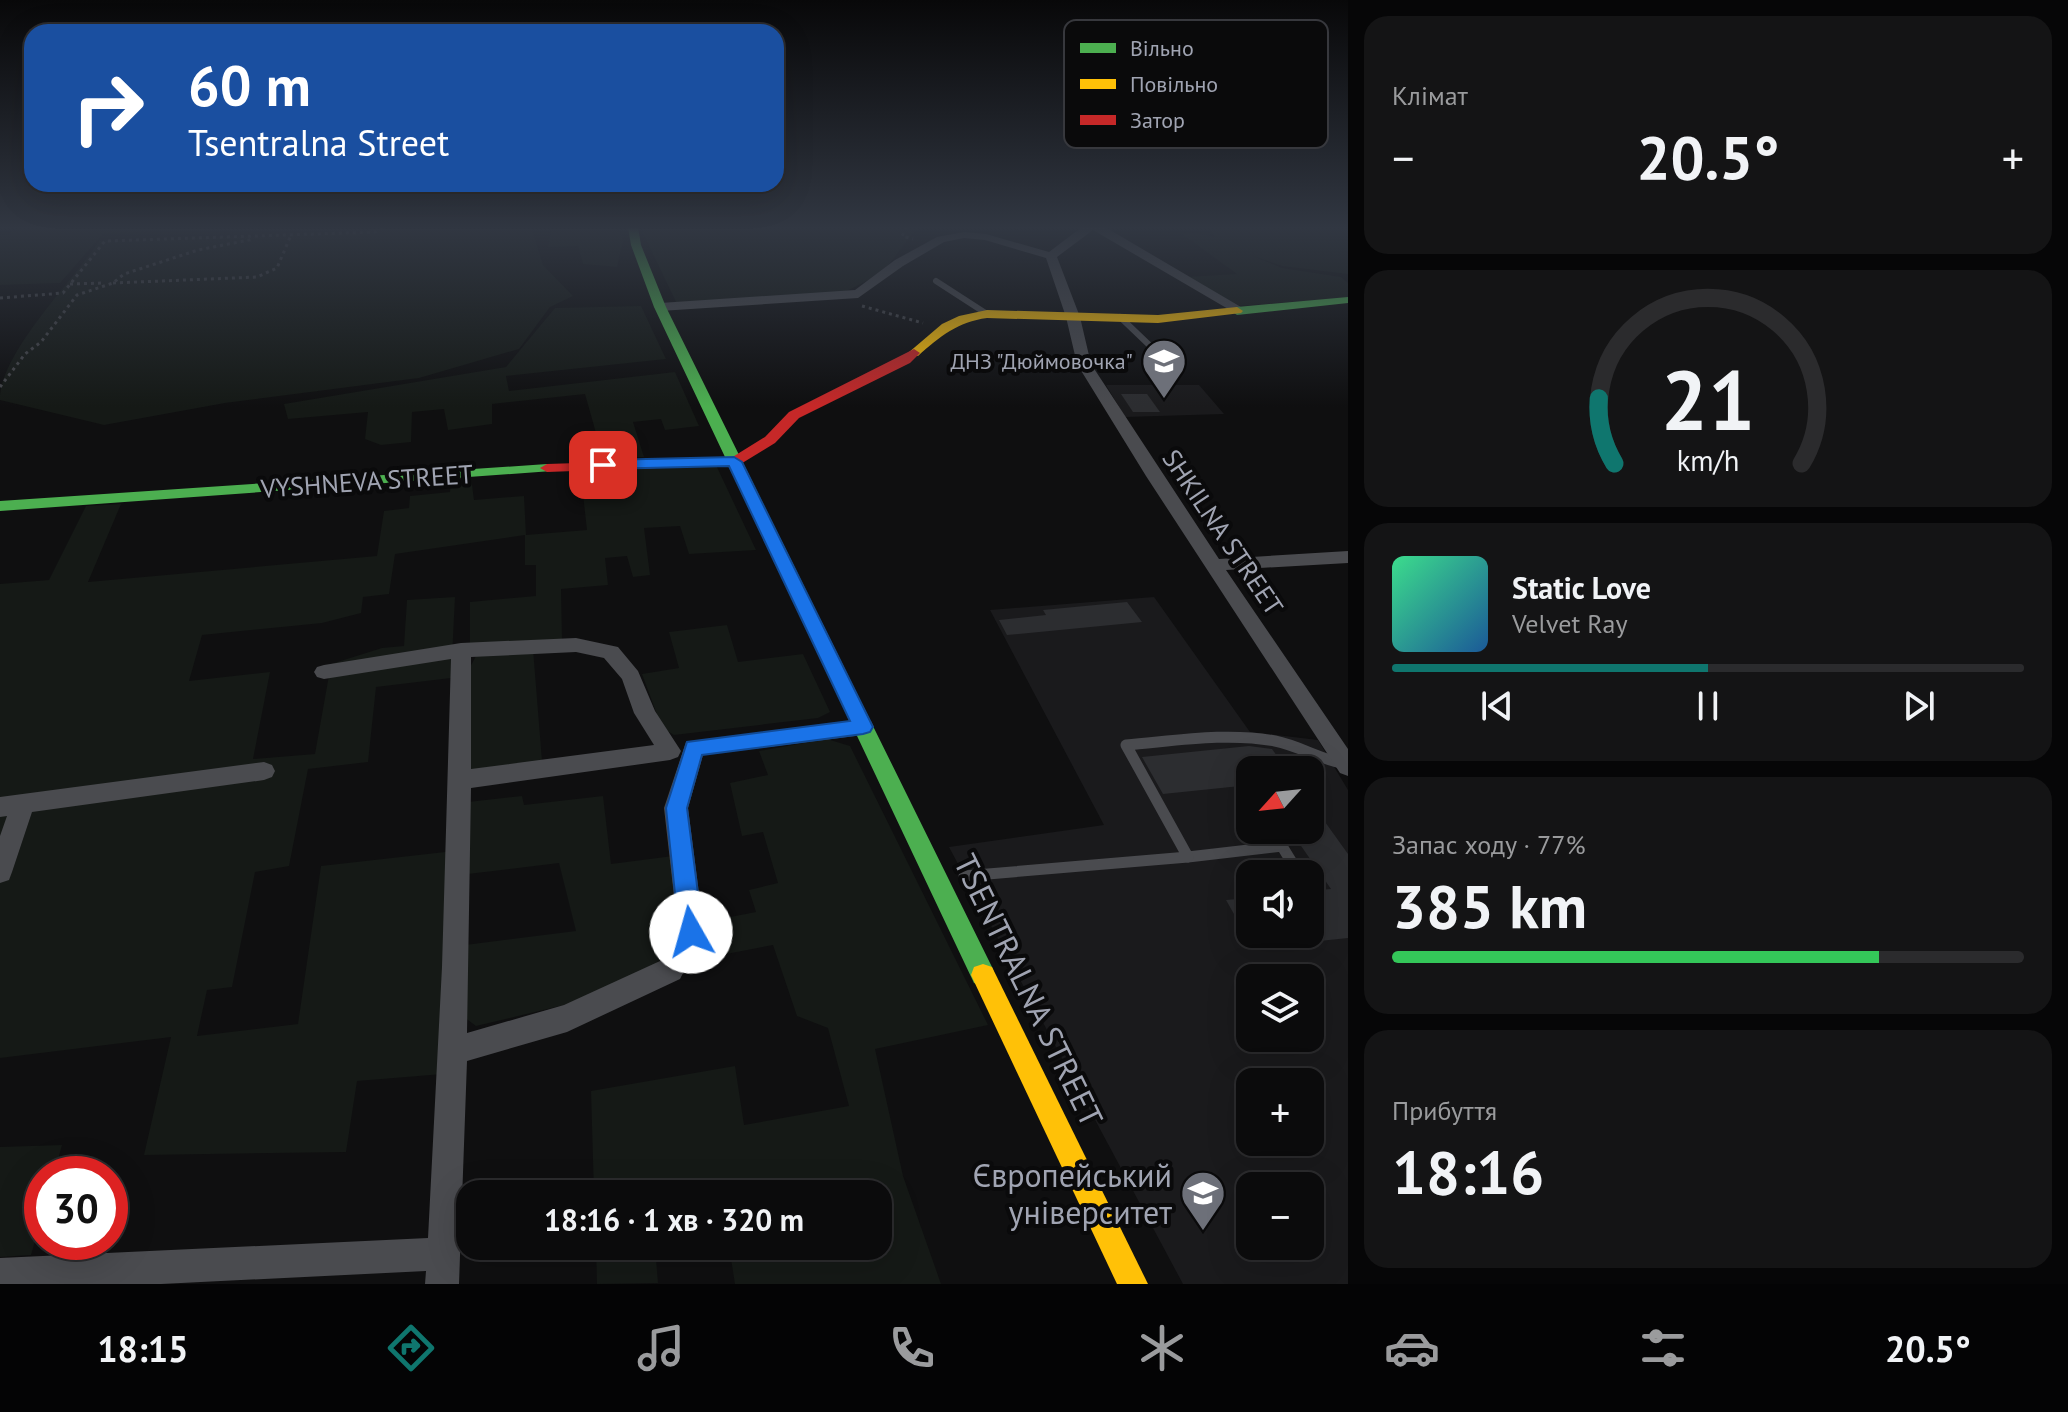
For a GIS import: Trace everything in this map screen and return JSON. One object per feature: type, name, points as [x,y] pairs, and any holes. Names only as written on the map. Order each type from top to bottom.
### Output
[{"type":"street","name":"TSENTRALNA STREET","points":[[652,287],[1133,1284]]},
{"type":"street","points":[[660,307],[858,294],[867,287]]},
{"type":"street","name":"SHKILNA STREET","points":[[1062,287],[1084,364],[1347,766]]},
{"type":"street","points":[[1200,287],[1240,310]]},
{"type":"street","points":[[734,462],[770,440],[794,415],[906,360],[940,329],[964,317],[987,314],[1158,319],[1348,300]]},
{"type":"street","name":"VYSHNEVA STREET","points":[[0,506],[520,469],[734,462]]},
{"type":"street","points":[[1213,565],[1348,557]]},
{"type":"street","points":[[324,672],[461,650],[576,645],[611,652],[631,676],[645,713],[682,749]]},
{"type":"street","points":[[0,1275],[443,1269],[454,1051],[461,650]]},
{"type":"street","points":[[461,780],[863,727]]},
{"type":"street","points":[[454,1051],[567,1018],[670,970],[691,932],[676,808],[682,749]]},
{"type":"street","points":[[0,872],[12,805],[264,771]]},
{"type":"lane","points":[[945,287],[987,314]]},
{"type":"lane","points":[[1120,317],[1166,361]]},
{"type":"lane","points":[[1188,857],[1126,745],[1244,739],[1278,742],[1347,766]]},
{"type":"lane","points":[[964,876],[1282,846],[1290,860]]},
{"type":"path","points":[[0,298],[63,293],[68,287]]},
{"type":"path","points":[[0,387],[25,354],[41,342],[77,295],[101,287]]},
{"type":"path","points":[[832,296],[940,329]]},
{"type":"shaded area","points":[[64,287],[564,287],[573,296],[550,307],[519,349],[419,378],[225,403],[104,425],[0,400],[3,381],[12,361],[39,318]]},
{"type":"shaded area","points":[[669,287],[855,287],[833,298],[678,306]]},
{"type":"shaded area","points":[[1202,287],[1348,287],[1348,298],[1237,306]]},
{"type":"shaded area","points":[[641,306],[666,359],[506,376],[509,391],[675,372],[699,426],[665,430],[661,419],[633,422],[644,457],[603,458],[585,394],[492,404],[492,424],[448,430],[444,409],[412,412],[411,442],[381,445],[365,439],[368,412],[288,419],[284,404],[506,367],[555,308]]},
{"type":"shaded area","name":"ДНЗ \"Дюймовочка\"","points":[[1106,385],[1199,385],[1224,414],[1125,417]]},
{"type":"shaded area","points":[[716,465],[756,550],[689,554],[680,526],[644,528],[650,575],[633,577],[627,556],[605,558],[608,585],[561,589],[562,639],[470,644],[470,602],[536,596],[536,565],[525,565],[525,535],[395,554],[389,594],[363,597],[361,613],[322,623],[202,635],[189,681],[270,672],[253,759],[315,754],[331,664],[382,648],[404,646],[407,600],[455,597],[451,678],[376,687],[368,762],[308,769],[289,866],[255,872],[232,987],[207,990],[197,1036],[298,1024],[321,866],[454,851],[443,1074],[357,1081],[346,1152],[144,1155],[171,1037],[0,1058],[0,584],[49,580],[86,506],[121,504],[88,582],[377,556],[384,511],[409,508],[410,496],[450,492],[451,478],[471,477],[474,500],[524,496],[526,535],[587,530],[580,468]]},
{"type":"shaded area","points":[[1154,597],[1250,732],[1318,740],[1348,790],[1348,1284],[1183,1284],[949,847],[1104,825],[990,610]]},
{"type":"shaded area","points":[[727,625],[738,662],[803,654],[830,712],[818,718],[674,735],[662,728],[642,674],[679,668],[669,632]]},
{"type":"shaded area","points":[[533,649],[542,761],[467,770],[468,671],[476,656]]},
{"type":"shaded area","points":[[827,739],[850,746],[988,1025],[875,1049],[903,1176],[941,1284],[735,1284],[731,1260],[892,1260],[892,1180],[594,1180],[591,1091],[735,1066],[744,1125],[849,1106],[828,1028],[797,1016],[773,945],[690,961],[715,920],[756,912],[749,890],[778,883],[763,832],[742,836],[730,783],[768,775],[759,751]]},
{"type":"shaded area","points":[[522,796],[524,805],[603,796],[611,864],[673,856],[681,938],[653,967],[577,1002],[476,1026],[464,1017],[465,945],[576,931],[559,863],[468,874],[468,802]]},
{"type":"shaded area","points":[[62,1145],[59,1156],[24,1156],[24,1255],[0,1257],[0,1147]]},
{"type":"shaded area","points":[[596,1260],[656,1260],[658,1283],[597,1284]]},
{"type":"building","points":[[1121,394],[1147,394],[1160,412],[1133,412]]},
{"type":"building","points":[[1127,602],[1142,622],[1007,635],[999,620],[1046,615],[1043,610]]},
{"type":"building","points":[[1249,746],[1272,749],[1277,756],[1236,756],[1236,786],[1163,794],[1142,757]]},
{"type":"building","points":[[1324,821],[1348,854],[1348,938],[1324,941],[1324,890],[1331,889],[1324,879],[1324,860],[1311,860],[1300,844],[1324,844]]},
{"type":"building","points":[[1236,899],[1236,918],[1226,900]]},
{"type":"traffic: fast","points":[[652,287],[983,975]]},
{"type":"traffic: fast","points":[[1237,311],[1348,300]]},
{"type":"traffic: fast","points":[[0,506],[547,468]]},
{"type":"traffic: slow","points":[[914,353],[954,322],[987,314],[1158,319],[1237,311]]},
{"type":"traffic: slow","points":[[983,975],[1133,1284]]},
{"type":"traffic: jam","points":[[547,468],[734,462],[770,440],[794,415],[906,360],[914,353]]},
{"type":"place","name":"ДНЗ \"Дюймовочка\"","points":[[1164,400]]},
{"type":"place","name":"Європейський університет","points":[[1203,1232]]},
{"type":"route","points":[[603,465],[734,462],[863,727],[694,748],[676,808],[691,932]]}]
